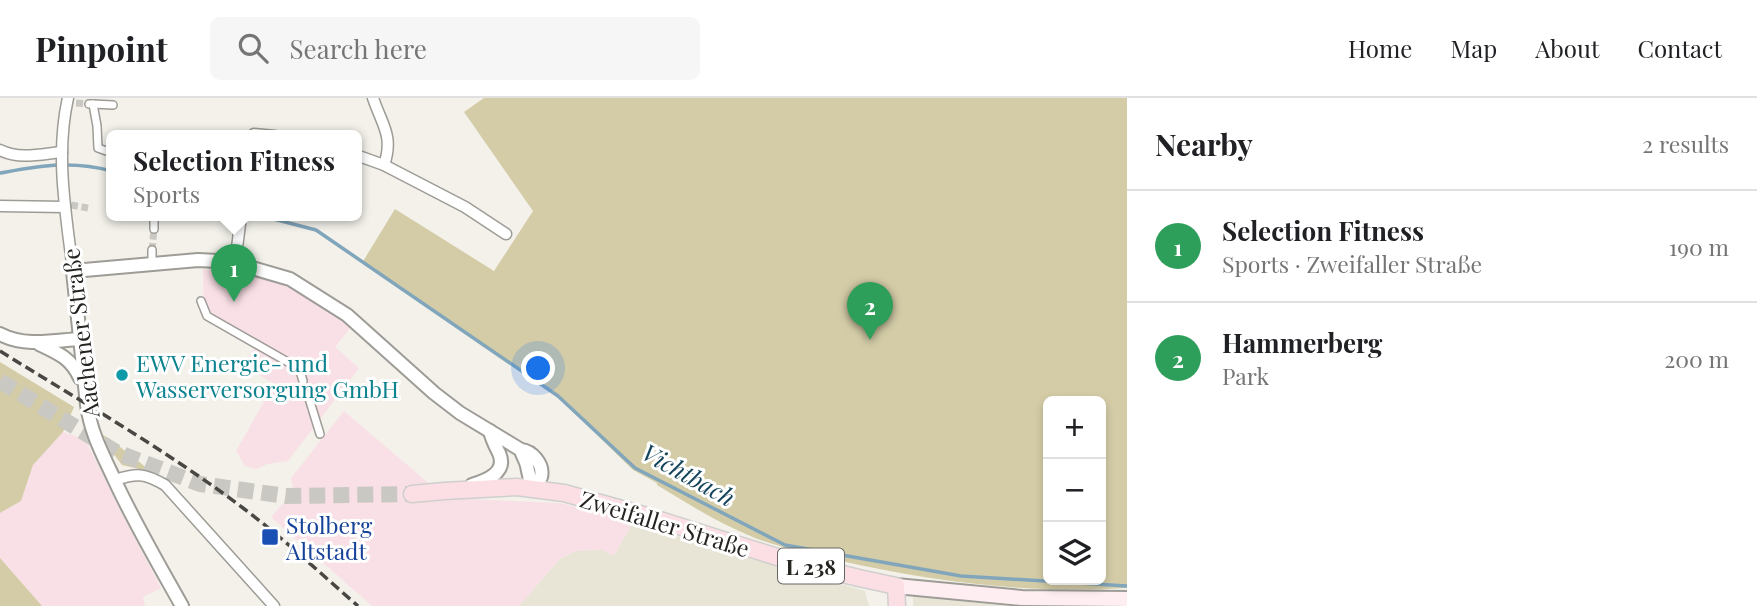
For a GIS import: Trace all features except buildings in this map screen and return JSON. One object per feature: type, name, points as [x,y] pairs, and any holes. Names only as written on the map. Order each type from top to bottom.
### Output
[{"type":"main road","name":"L 238","points":[[412,494],[517,486],[534,488]]},
{"type":"main road","name":"Zweifaller Straße","points":[[534,488],[605,504],[793,562],[896,586],[1022,598],[1127,598]]},
{"type":"main road","points":[[896,586],[897,606]]},
{"type":"street","points":[[373,98],[389,141],[384,166]]},
{"type":"street","name":"Aachener Straße","points":[[71,101],[62,156],[62,173],[89,422],[138,527],[182,606]]},
{"type":"street","points":[[106,151],[98,148],[97,126],[91,104],[113,105]]},
{"type":"street","points":[[0,150],[21,156],[62,156]]},
{"type":"street","points":[[362,157],[465,207],[506,234]]},
{"type":"street","points":[[0,206],[67,206]]},
{"type":"street","points":[[234,264],[241,221]]},
{"type":"street","points":[[152,250],[152,264]]},
{"type":"street","points":[[73,271],[198,260],[234,264],[290,279],[347,315],[460,413],[520,450],[534,488]]},
{"type":"street","points":[[201,301],[207,316],[293,365],[300,370],[303,381]]},
{"type":"street","points":[[0,334],[21,342],[79,340]]},
{"type":"street","points":[[36,342],[61,354],[75,366],[85,388]]},
{"type":"street","points":[[308,395],[320,434]]},
{"type":"street","points":[[459,490],[489,480],[500,466],[499,452],[493,445],[490,431]]},
{"type":"street","points":[[115,480],[134,474],[150,477],[164,485],[274,606]]},
{"type":"shaded area","points":[[484,98],[1127,98],[1127,588],[1017,588],[945,580],[873,568],[755,538],[692,506],[633,470],[558,397],[362,263],[395,209],[494,271],[533,211],[464,112]]},
{"type":"shaded area","points":[[203,269],[264,278],[292,288],[351,327],[335,347],[359,368],[288,461],[267,464],[257,469],[245,466],[236,451],[274,384],[244,366],[255,346],[204,316]]},
{"type":"shaded area","points":[[0,362],[74,407],[63,432],[33,465],[21,501],[0,513]]},
{"type":"shaded area","points":[[344,411],[446,498],[560,503],[632,524],[614,556],[603,550],[576,551],[560,559],[519,606],[372,606],[271,517],[293,489],[291,478]]},
{"type":"shaded area","points":[[63,432],[76,436],[88,445],[161,588],[143,597],[145,606],[42,606],[0,558],[0,513],[21,501],[33,465]]},
{"type":"shaded area","points":[[102,434],[115,443],[152,472],[122,465]]},
{"type":"shaded area","points":[[632,524],[865,591],[869,606],[519,606],[560,559],[576,551],[603,550],[614,556]]},
{"type":"shaded area","points":[[0,558],[42,606],[0,606]]},
{"type":"shaded area","points":[[913,596],[1006,606],[913,606]]},
{"type":"waterway","name":"Vichtbach","points":[[0,173],[42,166],[69,165],[106,170]]},
{"type":"waterway","name":"Vichtbach","points":[[281,221],[316,230],[558,396],[635,468],[785,545],[961,576],[1127,586]]},
{"type":"tunnel","points":[[76,103],[89,104]]},
{"type":"tunnel","points":[[71,205],[88,208]]},
{"type":"tunnel","points":[[152,250],[154,229]]},
{"type":"tunnel","points":[[0,381],[116,452],[200,484],[286,496],[412,494]]},
{"type":"railway","points":[[0,351],[214,487],[273,531],[358,606]]},
{"type":"place","name":"Selection Fitness","points":[[234,302]]},
{"type":"place","name":"Hammerberg","points":[[870,340]]},
{"type":"place","name":"EWV Energie- und Wasserversorgung GmbH","points":[[122,375]]},
{"type":"place","name":"Stolberg Altstadt","points":[[270,537]]}]
